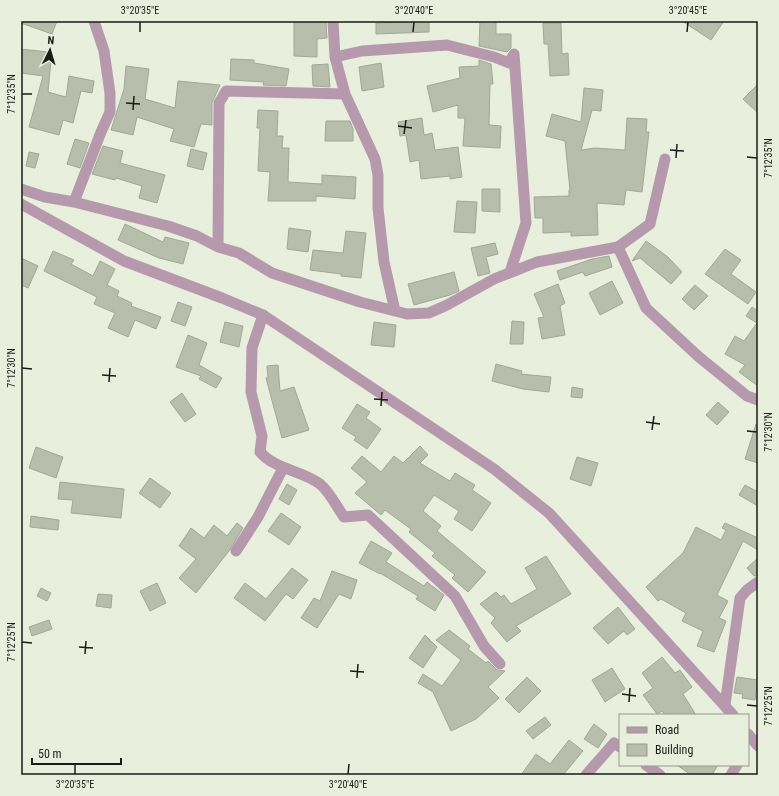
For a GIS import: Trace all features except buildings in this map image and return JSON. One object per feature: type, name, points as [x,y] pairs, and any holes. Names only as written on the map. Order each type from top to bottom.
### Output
[{"type":"street","points":[[74,202],[100,132],[110,112],[110,93],[104,51],[94,21]]},
{"type":"street","points":[[333,21],[335,57],[345,94],[376,165],[378,176],[378,208],[384,262],[395,311]]},
{"type":"street","points":[[335,57],[362,51],[447,45],[494,57],[509,63],[514,54],[516,65],[517,123],[526,223],[510,272]]},
{"type":"street","points":[[218,247],[219,103],[226,91],[345,94]]},
{"type":"street","points":[[21,189],[45,197],[74,202],[168,226],[197,236],[218,247],[239,253],[272,273],[360,302],[407,314],[429,313],[510,272],[538,262],[618,247],[650,224],[665,159]]},
{"type":"street","points":[[21,204],[124,261],[263,315],[494,469],[549,513],[732,714]]},
{"type":"street","points":[[618,247],[646,308],[700,357],[747,396],[758,400]]},
{"type":"street","points":[[263,315],[252,348],[251,392],[262,436],[260,452],[267,460],[283,468],[305,475],[321,485],[344,517],[368,516],[455,596],[484,646],[500,664]]},
{"type":"street","points":[[236,551],[258,517],[283,468]]},
{"type":"street","points":[[725,705],[740,598],[746,590],[758,582]]},
{"type":"street","points":[[586,775],[614,743],[619,746]]},
{"type":"street","points":[[647,766],[660,775]]},
{"type":"street","points":[[731,775],[736,766]]}]
